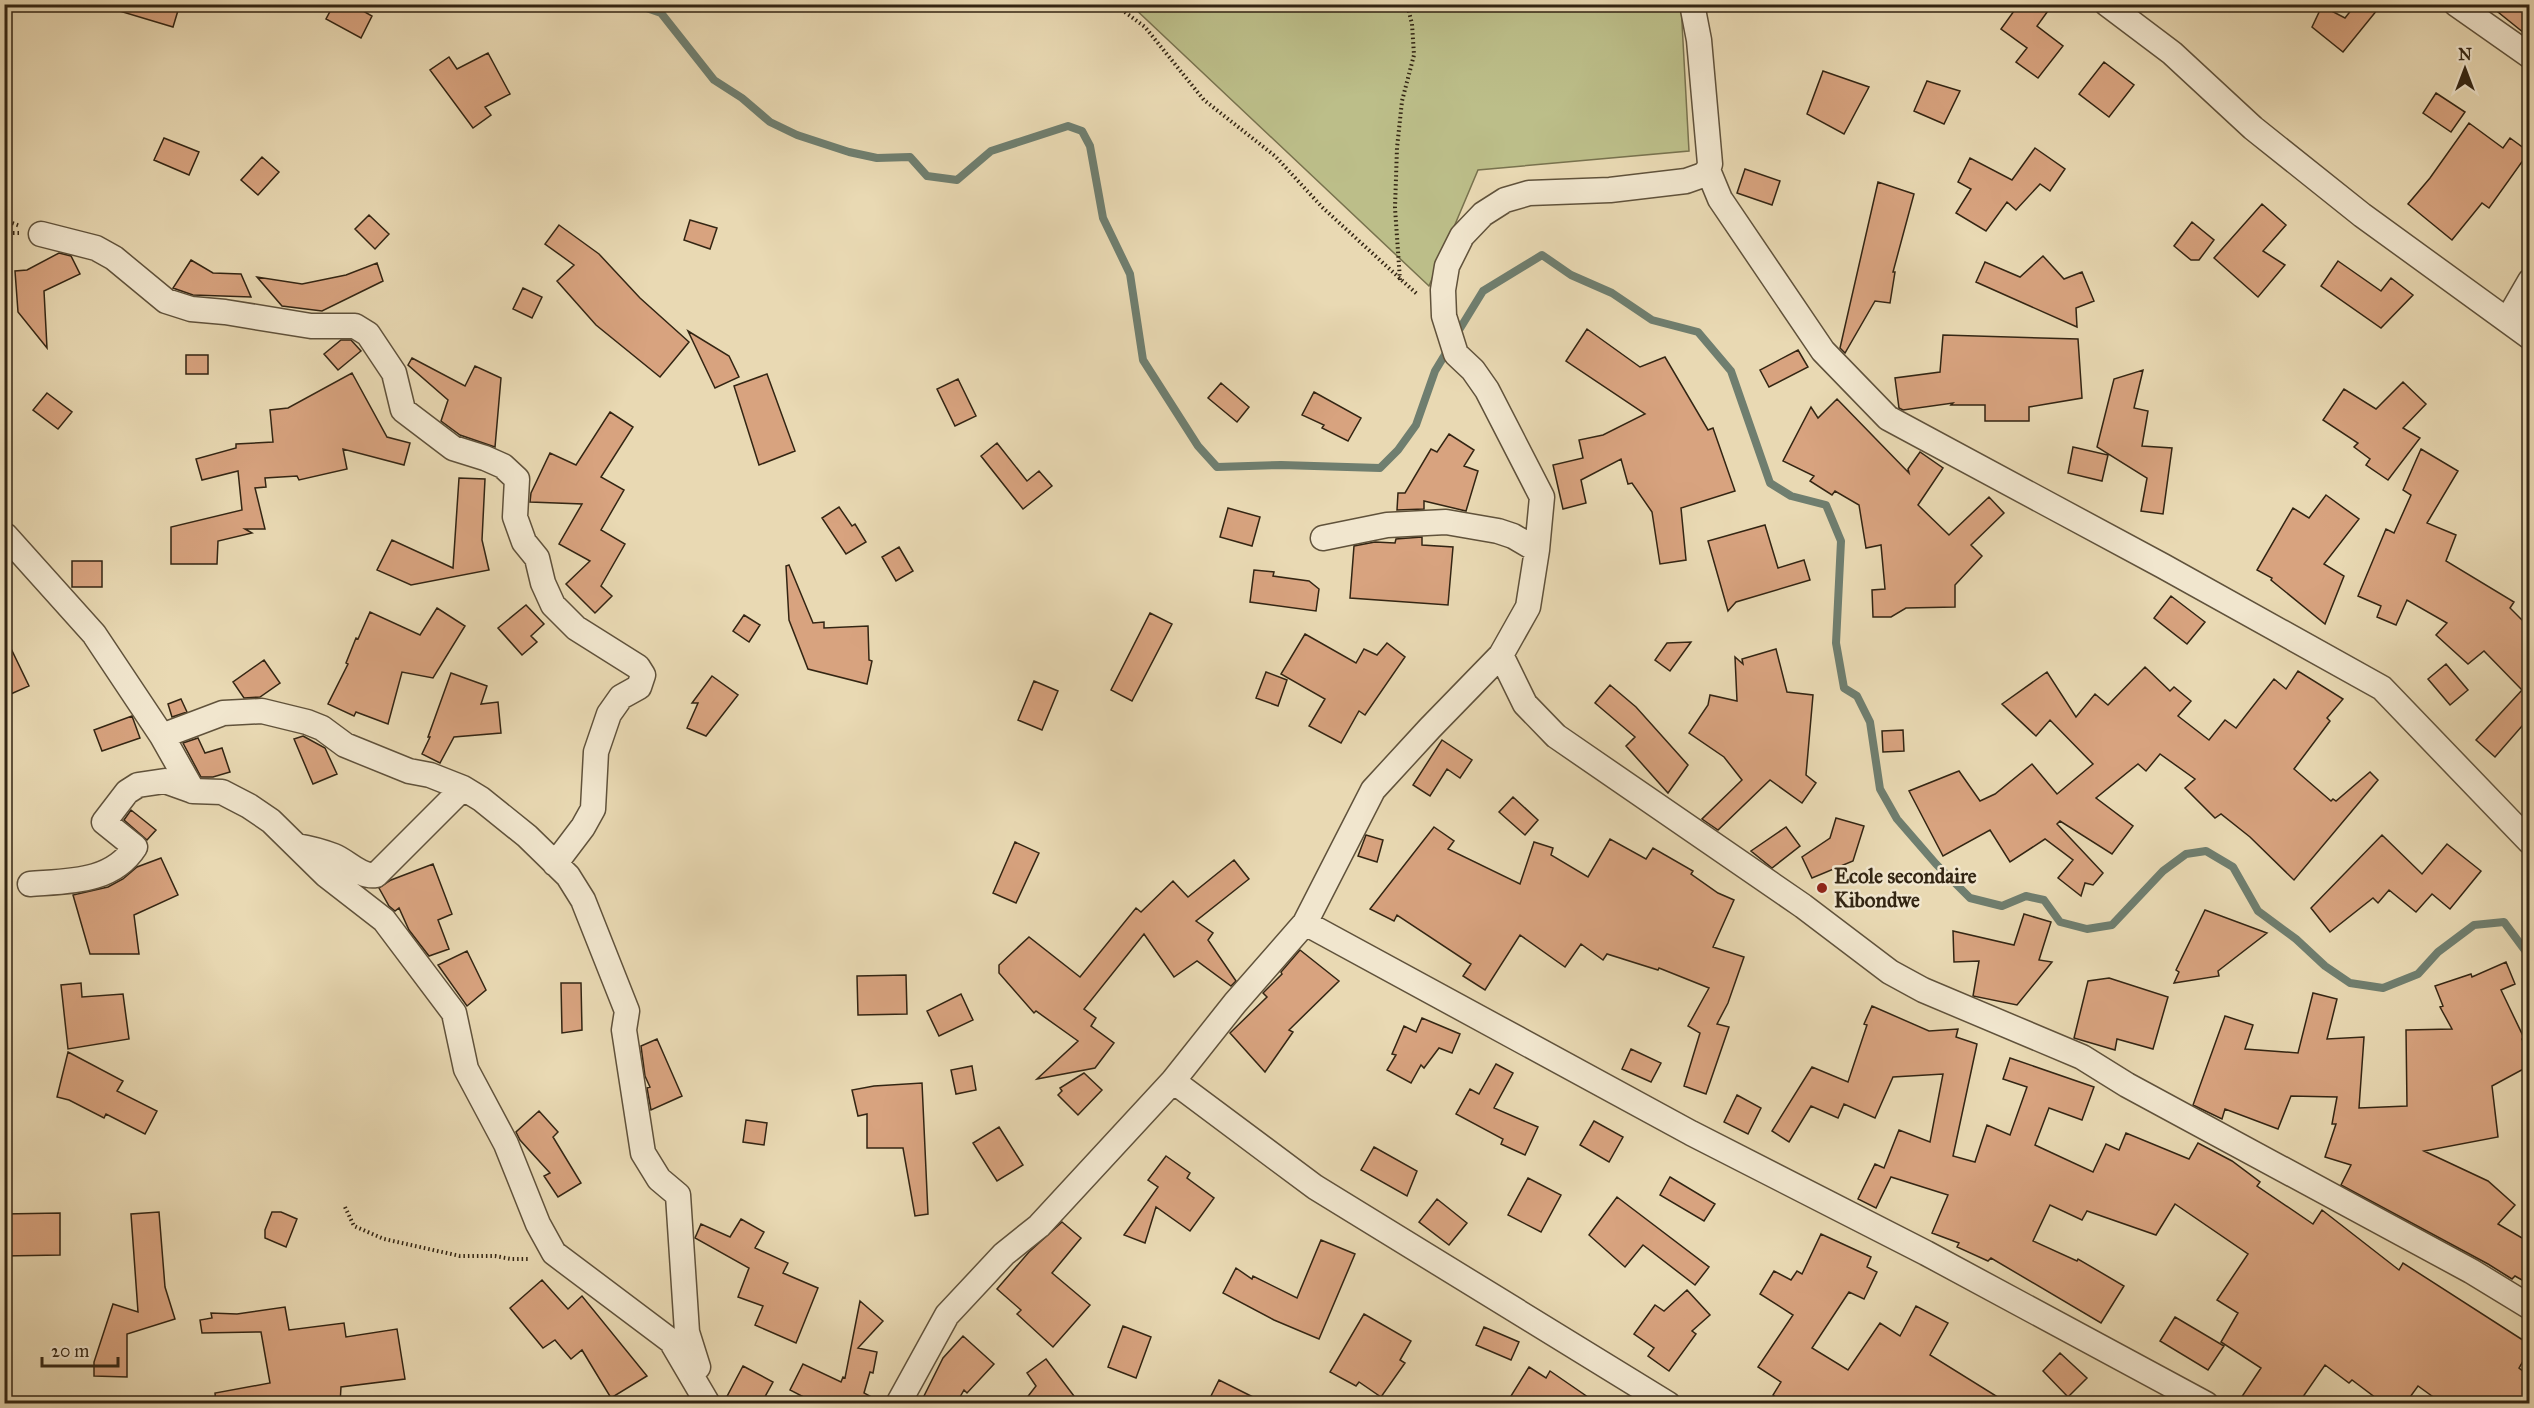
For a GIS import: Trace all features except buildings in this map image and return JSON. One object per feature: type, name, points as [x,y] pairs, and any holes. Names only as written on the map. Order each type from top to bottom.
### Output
[{"type":"street","points":[[898,1404],[947,1315],[1004,1254],[1039,1226],[1173,1081],[1305,923],[1373,790],[1462,693],[1501,655],[1528,607],[1538,550],[1542,497],[1487,390],[1473,370],[1456,354],[1444,316],[1443,290],[1447,266],[1462,236],[1483,214],[1505,200],[1529,193],[1610,190],[1686,181],[1703,175],[1708,170],[1710,164],[1699,40],[1692,4]]},
{"type":"street","points":[[2107,4],[2172,53],[2253,128],[2362,215],[2508,319],[2529,337]]},
{"type":"street","points":[[2456,4],[2529,56]]},
{"type":"street","points":[[1708,170],[1720,199],[1823,351],[1888,418],[2163,566],[2382,688],[2529,842]]},
{"type":"street","points":[[41,234],[96,248],[114,258],[166,301],[191,309],[225,312],[310,326],[355,326],[368,334],[394,373],[403,410],[453,448],[503,466],[517,480],[515,517],[524,542],[537,558],[543,583],[553,604],[576,628],[638,667],[643,675],[639,687],[621,697],[609,714],[596,752],[593,809],[555,864]]},
{"type":"street","points":[[2508,319],[2529,281]]},
{"type":"street","points":[[1323,538],[1387,525],[1446,522],[1498,531],[1513,536],[1538,550]]},
{"type":"street","points":[[6,536],[94,634],[162,736],[193,791]]},
{"type":"street","points":[[1501,655],[1525,704],[1556,736],[1803,906],[1890,972],[1923,990],[2082,1058],[2127,1085],[2471,1271],[2529,1307]]},
{"type":"street","points":[[162,736],[224,712],[262,711],[307,722],[322,728],[345,745],[409,771],[430,775],[463,788],[506,819],[568,876],[582,900],[627,1011],[624,1030],[643,1153],[659,1179],[678,1195],[687,1332],[709,1404]]},
{"type":"street","points":[[30,884],[91,879],[126,860],[135,847],[104,822],[131,788],[149,782],[165,781],[193,791],[222,792],[271,821],[326,875],[384,920],[454,1013],[466,1069],[506,1144],[538,1224],[554,1253],[671,1341],[709,1404]]},
{"type":"street","points":[[294,846],[324,852],[366,875],[376,875],[463,788]]},
{"type":"street","points":[[1305,923],[1691,1133],[1947,1263],[2205,1404]]},
{"type":"street","points":[[1173,1081],[1315,1187],[1668,1404]]},
{"type":"path","points":[[1114,4],[1145,27],[1204,100],[1275,156],[1323,208],[1400,280],[1444,316]]},
{"type":"path","points":[[1400,280],[1395,208],[1397,148],[1401,101],[1414,55],[1412,24],[1407,4]]},
{"type":"path","points":[[345,1207],[354,1226],[368,1234],[430,1250],[460,1256],[495,1256],[511,1259],[530,1259],[554,1253]]},
{"type":"green space","points":[[1131,5],[1681,5],[1689,151],[1478,170],[1429,286]]},
{"type":"waterway","points":[[635,4],[661,13],[714,80],[742,98],[770,122],[797,135],[849,152],[877,158],[910,157],[927,176],[957,180],[991,151],[1068,126],[1082,131],[1090,146],[1103,218],[1130,274],[1143,360],[1198,446],[1217,467],[1281,465],[1380,468],[1398,450],[1416,425],[1435,371],[1449,348]]},
{"type":"waterway","points":[[1456,335],[1483,291],[1542,255],[1571,275],[1612,293],[1652,320],[1698,332],[1731,371],[1770,483],[1791,496],[1826,505],[1841,541],[1836,643],[1844,688],[1857,696],[1870,722],[1880,789],[1897,819],[1936,864],[1970,898],[2002,906],[2026,896],[2044,900],[2060,922],[2087,929],[2112,925],[2163,871],[2186,854],[2206,851],[2233,867],[2258,911],[2296,939],[2325,966],[2350,983],[2383,988],[2418,974],[2438,952],[2474,925],[2504,922],[2530,957]]},
{"type":"place","name":"Ecole secondaire Kibondwe","points":[[1822,888]]}]
